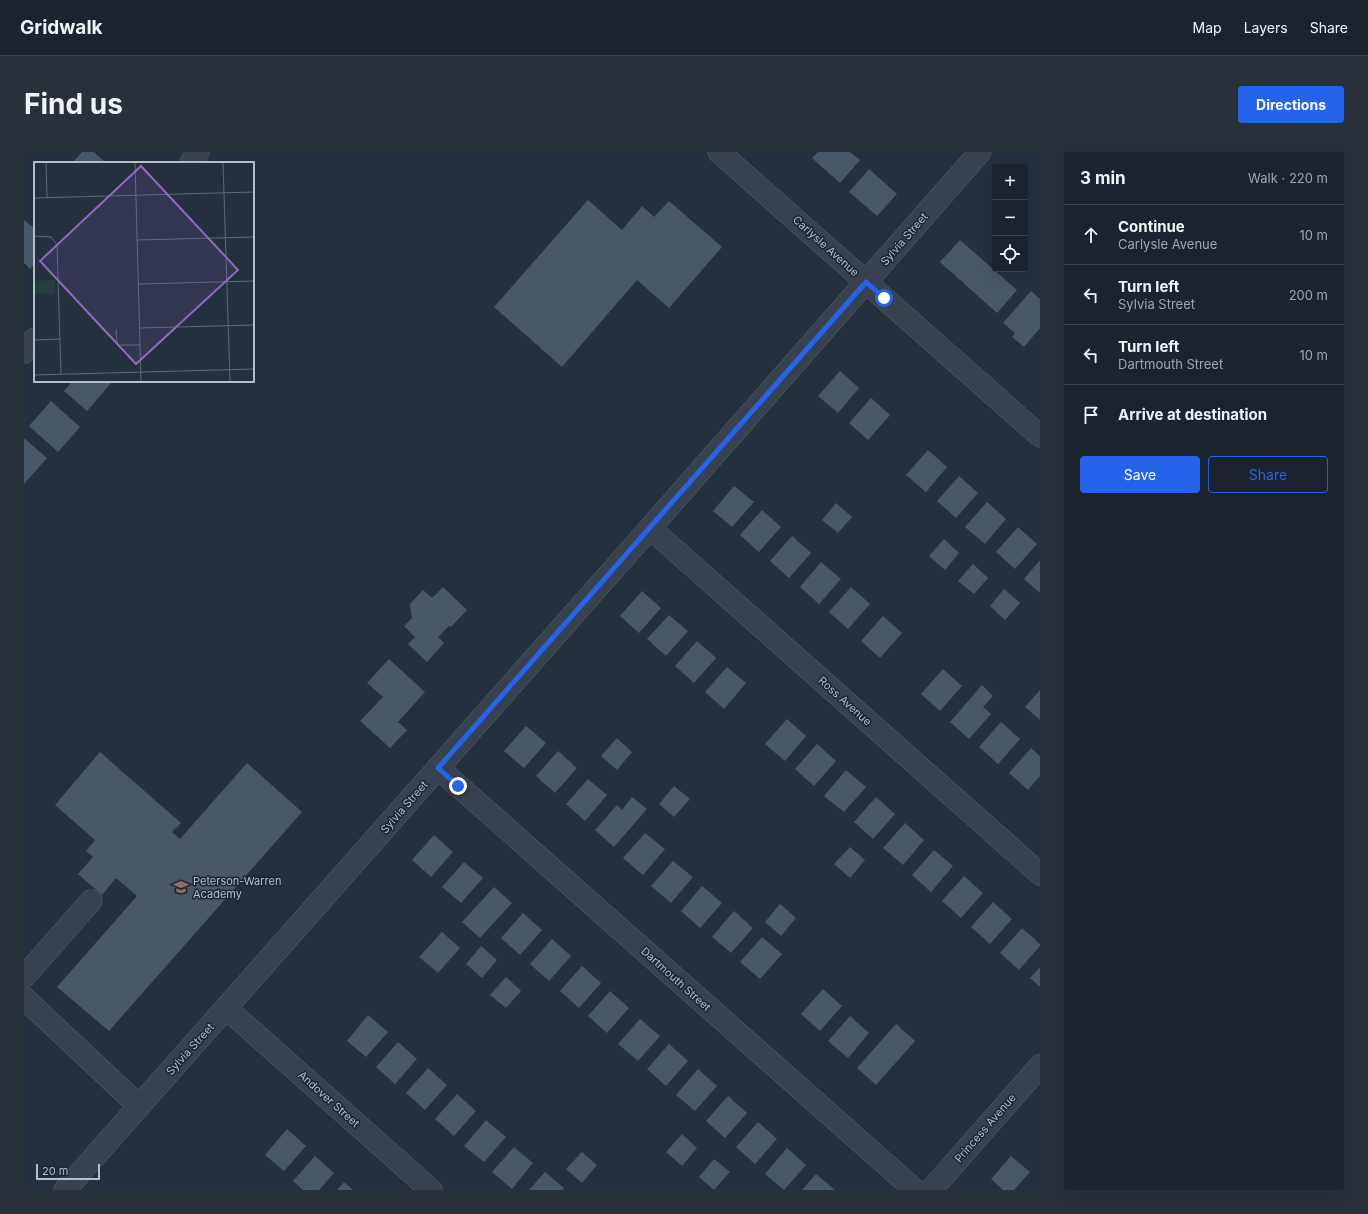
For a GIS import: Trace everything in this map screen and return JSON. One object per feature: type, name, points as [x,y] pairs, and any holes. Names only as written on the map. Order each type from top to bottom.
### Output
[{"type":"street","points":[[192,162],[198,152]]},
{"type":"street","name":"Carlysle Avenue","points":[[719,152],[1040,436]]},
{"type":"street","name":"Sylvia Street","points":[[65,1190],[980,152]]},
{"type":"street","points":[[24,352],[34,340]]},
{"type":"street","name":"Ross Avenue","points":[[650,528],[1040,874]]},
{"type":"street","name":"Dartmouth Street","points":[[438,768],[915,1190]]},
{"type":"street","points":[[24,977],[91,901]]},
{"type":"street","points":[[24,998],[139,1106]]},
{"type":"street","name":"Andover Street","points":[[226,1008],[431,1190]]},
{"type":"street","name":"Princess Avenue","points":[[931,1190],[1040,1066]]},
{"type":"building","points":[[82,152],[94,152],[105,162],[73,162]]},
{"type":"building","points":[[818,152],[850,152],[860,160],[840,183],[812,158]]},
{"type":"building","points":[[869,169],[897,194],[877,216],[849,192]]},
{"type":"building","points":[[588,200],[622,230],[642,206],[654,217],[669,201],[722,247],[669,308],[637,280],[562,367],[494,307]]},
{"type":"building","points":[[24,220],[34,228],[34,264],[30,269],[24,263]]},
{"type":"building","points":[[960,240],[992,268],[992,272],[996,272],[1017,290],[997,313],[940,262]]},
{"type":"building","points":[[1031,291],[1040,299],[1040,328],[1024,347],[1012,337],[1015,333],[1003,323]]},
{"type":"building","points":[[840,371],[859,388],[838,413],[818,396]]},
{"type":"building","points":[[72,382],[111,383],[87,411],[64,391]]},
{"type":"building","points":[[871,398],[890,415],[868,440],[849,423]]},
{"type":"building","points":[[51,401],[80,427],[58,452],[29,426]]},
{"type":"building","points":[[24,438],[47,458],[24,484]]},
{"type":"building","points":[[928,450],[947,467],[926,492],[906,475]]},
{"type":"building","points":[[959,476],[978,493],[956,518],[937,501]]},
{"type":"building","points":[[734,486],[754,502],[732,527],[713,511]]},
{"type":"building","points":[[987,502],[1006,519],[985,544],[965,527]]},
{"type":"building","points":[[836,503],[852,517],[838,533],[822,520]]},
{"type":"building","points":[[762,510],[781,527],[759,552],[740,535]]},
{"type":"building","points":[[1018,527],[1037,544],[1015,569],[996,552]]},
{"type":"building","points":[[792,536],[811,553],[789,578],[770,561]]},
{"type":"building","points":[[944,539],[959,553],[945,570],[929,556]]},
{"type":"building","points":[[1040,560],[1040,593],[1024,579]]},
{"type":"building","points":[[821,562],[841,579],[819,604],[800,587]]},
{"type":"building","points":[[973,564],[988,578],[974,594],[958,581]]},
{"type":"building","points":[[443,587],[467,610],[451,627],[449,626],[438,637],[444,643],[427,662],[408,644],[415,637],[404,626],[412,618],[410,604],[423,590],[432,598]]},
{"type":"building","points":[[851,587],[870,604],[848,629],[829,612]]},
{"type":"building","points":[[1004,589],[1020,603],[1005,620],[990,606]]},
{"type":"building","points":[[642,591],[661,608],[639,633],[620,616]]},
{"type":"building","points":[[669,615],[688,631],[666,656],[647,639]]},
{"type":"building","points":[[883,616],[902,633],[880,658],[861,641]]},
{"type":"building","points":[[697,641],[716,658],[694,683],[675,666]]},
{"type":"building","points":[[389,659],[425,692],[398,722],[407,730],[390,748],[360,721],[383,697],[367,683]]},
{"type":"building","points":[[727,667],[746,683],[724,709],[705,692]]},
{"type":"building","points":[[943,669],[962,686],[940,711],[921,694]]},
{"type":"building","points":[[982,685],[993,696],[983,707],[991,714],[969,739],[950,722]]},
{"type":"building","points":[[1040,690],[1040,720],[1025,707]]},
{"type":"building","points":[[787,719],[806,736],[785,761],[765,744]]},
{"type":"building","points":[[1001,722],[1020,739],[998,764],[979,747]]},
{"type":"building","points":[[526,726],[546,743],[524,768],[504,751]]},
{"type":"building","points":[[617,738],[632,752],[617,770],[601,756]]},
{"type":"building","points":[[817,744],[836,761],[814,786],[795,769]]},
{"type":"building","points":[[1031,748],[1040,756],[1040,776],[1028,790],[1009,773]]},
{"type":"building","points":[[558,751],[577,768],[555,793],[536,776]]},
{"type":"building","name":"Peterson-Warren Academy","points":[[100,752],[181,823],[172,832],[180,839],[247,763],[302,812],[109,1031],[57,987],[137,896],[116,878],[102,895],[78,874],[93,857],[86,851],[95,840],[55,805]]},
{"type":"building","points":[[846,770],[866,787],[844,812],[824,796]]},
{"type":"building","points":[[588,779],[607,795],[585,821],[566,804]]},
{"type":"building","points":[[674,786],[690,799],[674,817],[659,804]]},
{"type":"building","points":[[632,797],[647,809],[614,847],[595,830],[617,805],[622,810]]},
{"type":"building","points":[[876,797],[895,814],[873,839],[854,822]]},
{"type":"building","points":[[905,823],[924,840],[903,865],[883,848]]},
{"type":"building","points":[[645,833],[665,849],[643,875],[623,858]]},
{"type":"building","points":[[434,835],[453,852],[431,877],[412,860]]},
{"type":"building","points":[[850,847],[865,860],[850,878],[834,864]]},
{"type":"building","points":[[934,850],[953,866],[931,892],[912,875]]},
{"type":"building","points":[[673,861],[693,877],[671,903],[651,886]]},
{"type":"building","points":[[464,862],[483,878],[461,903],[442,887]]},
{"type":"building","points":[[964,876],[983,893],[961,918],[942,901]]},
{"type":"building","points":[[702,886],[722,903],[700,928],[681,911]]},
{"type":"building","points":[[494,887],[512,903],[480,938],[462,922]]},
{"type":"building","points":[[993,902],[1012,919],[990,944],[971,927]]},
{"type":"building","points":[[780,904],[796,918],[781,936],[765,922]]},
{"type":"building","points":[[734,911],[753,928],[731,953],[712,937]]},
{"type":"building","points":[[523,913],[542,930],[520,955],[501,938]]},
{"type":"building","points":[[1022,928],[1040,944],[1040,946],[1019,970],[1000,953]]},
{"type":"building","points":[[442,932],[460,948],[438,973],[419,957]]},
{"type":"building","points":[[762,937],[782,954],[760,979],[740,962]]},
{"type":"building","points":[[552,939],[571,956],[549,981],[530,964]]},
{"type":"building","points":[[481,946],[497,960],[482,978],[466,964]]},
{"type":"building","points":[[582,966],[601,983],[579,1008],[560,991]]},
{"type":"building","points":[[1040,967],[1040,987],[1030,978]]},
{"type":"building","points":[[506,977],[521,991],[506,1008],[490,995]]},
{"type":"building","points":[[823,989],[842,1006],[820,1031],[801,1014]]},
{"type":"building","points":[[610,991],[629,1008],[607,1033],[588,1016]]},
{"type":"building","points":[[368,1015],[388,1032],[366,1057],[347,1041]]},
{"type":"building","points":[[850,1016],[869,1033],[848,1058],[828,1041]]},
{"type":"building","points":[[640,1019],[660,1036],[638,1061],[618,1044]]},
{"type":"building","points":[[896,1024],[915,1041],[876,1085],[857,1068]]},
{"type":"building","points":[[398,1042],[417,1059],[395,1084],[376,1067]]},
{"type":"building","points":[[669,1044],[688,1061],[666,1086],[647,1069]]},
{"type":"building","points":[[428,1068],[447,1085],[425,1110],[406,1093]]},
{"type":"building","points":[[698,1069],[717,1086],[695,1111],[676,1095]]},
{"type":"building","points":[[457,1094],[476,1111],[454,1136],[435,1119]]},
{"type":"building","points":[[728,1096],[747,1113],[725,1138],[706,1121]]},
{"type":"building","points":[[486,1120],[506,1137],[484,1162],[464,1146]]},
{"type":"building","points":[[758,1122],[777,1139],[755,1164],[736,1147]]},
{"type":"building","points":[[287,1129],[306,1146],[284,1171],[265,1155]]},
{"type":"building","points":[[682,1134],[697,1148],[682,1166],[666,1152]]},
{"type":"building","points":[[514,1147],[533,1163],[512,1189],[492,1172]]},
{"type":"building","points":[[787,1148],[806,1165],[784,1190],[765,1174]]},
{"type":"building","points":[[582,1152],[597,1165],[582,1183],[566,1169]]},
{"type":"building","points":[[315,1156],[334,1173],[319,1190],[303,1190],[293,1181]]},
{"type":"building","points":[[1011,1156],[1030,1172],[1014,1190],[1003,1190],[991,1179]]},
{"type":"building","points":[[714,1159],[730,1172],[714,1190],[699,1177]]},
{"type":"building","points":[[545,1172],[564,1188],[563,1190],[529,1190]]},
{"type":"building","points":[[816,1174],[835,1190],[802,1190]]},
{"type":"building","points":[[344,1182],[353,1190],[337,1190]]},
{"type":"place","name":"Peterson-Warren Academy","points":[[181,887]]},
{"type":"route","points":[[458,786],[438,768],[866,282],[884,298]]}]
